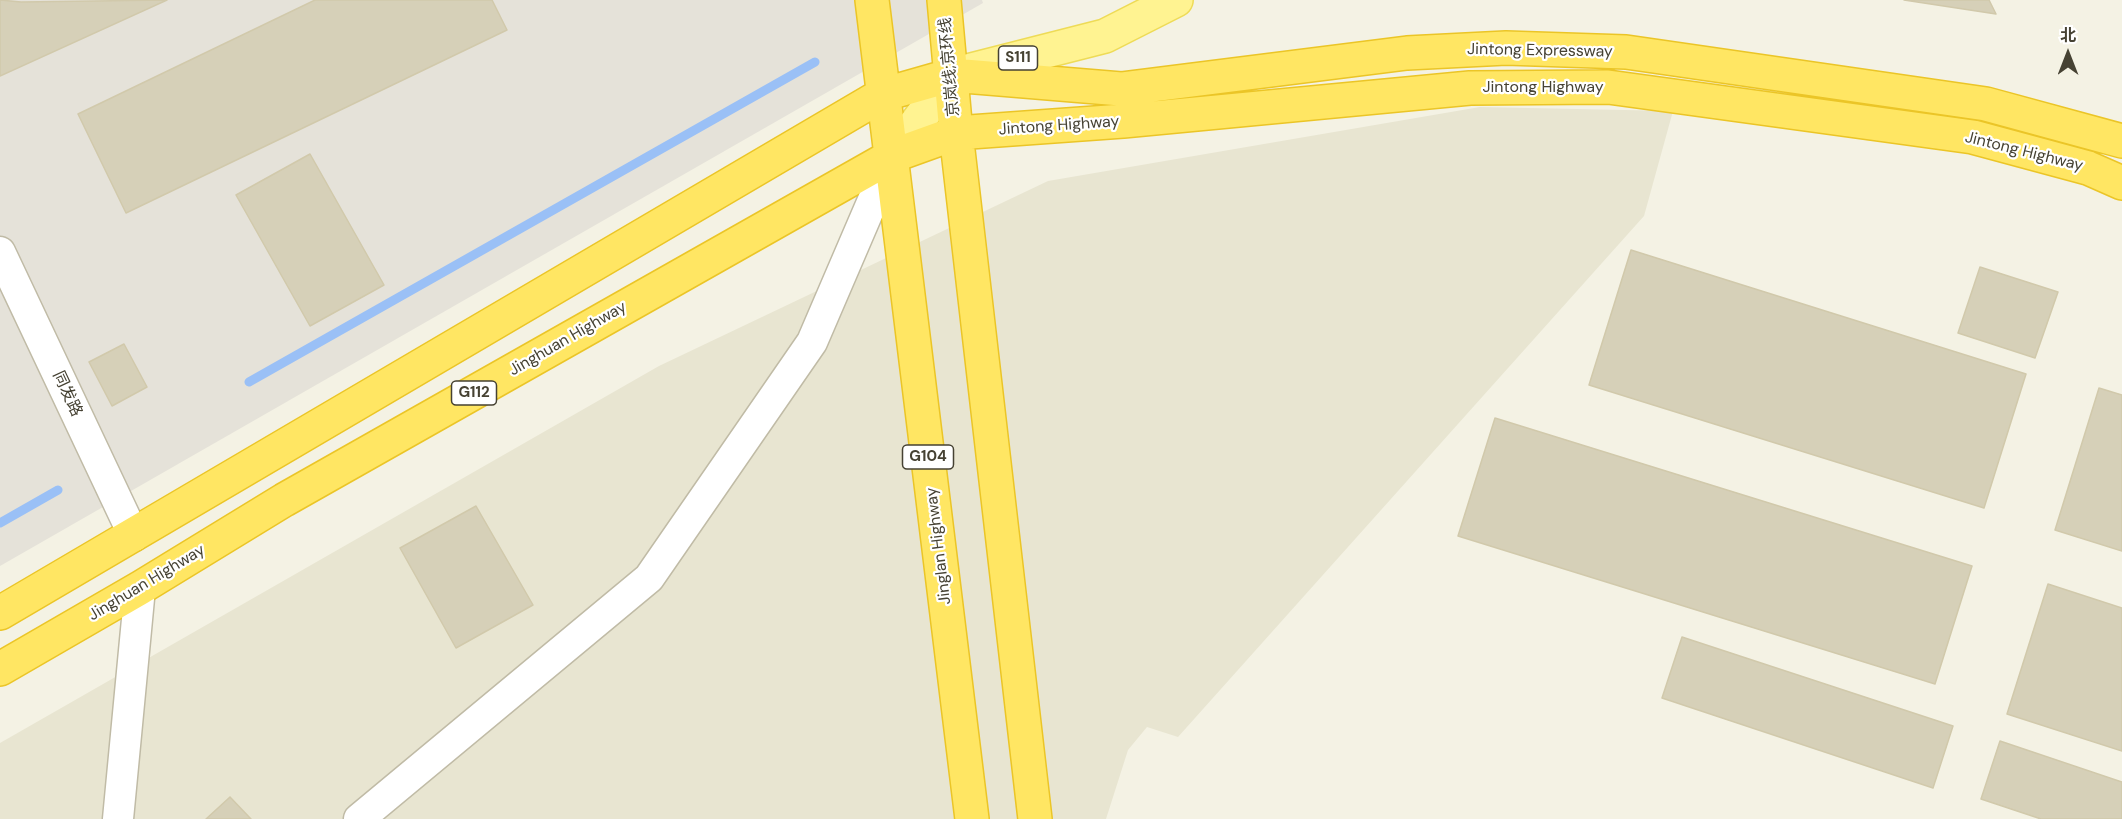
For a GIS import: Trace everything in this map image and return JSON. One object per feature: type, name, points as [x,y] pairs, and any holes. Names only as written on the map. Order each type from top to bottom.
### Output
[{"type":"highway","name":"G104","points":[[872,0],[882,95]]},
{"type":"highway","name":"京岚线;京环线","points":[[944,0],[956,133]]},
{"type":"highway","name":"Jintong Expressway","points":[[882,95],[952,75],[1121,89],[1407,53],[1506,48],[1626,52],[1986,104],[2122,141]]},
{"type":"highway","name":"Jintong Highway","points":[[956,133],[1123,121],[1470,88],[1608,87],[1974,137],[2088,168],[2122,183]]},
{"type":"highway","name":"Jinglan Highway","points":[[882,95],[892,156],[972,819]]},
{"type":"highway","points":[[0,613],[882,95]]},
{"type":"highway","points":[[956,133],[1035,819]]},
{"type":"highway","name":"Jinghuan Highway","points":[[0,669],[284,501],[892,156],[956,133]]},
{"type":"main road","name":"Jintong Expressway","points":[[952,75],[1105,36],[1176,0]]},
{"type":"main road","points":[[892,156],[952,75]]},
{"type":"street","points":[[359,819],[649,578],[812,342],[892,156]]},
{"type":"street","name":"同发路","points":[[0,252],[134,536]]},
{"type":"street","points":[[118,819],[140,588]]},
{"type":"shaded area","points":[[0,0],[982,0],[983,3],[0,566]]},
{"type":"shaded area","points":[[1480,107],[1673,111],[1644,216],[1178,737],[1147,727],[1128,750],[1106,819],[0,819],[0,743],[659,366],[1048,181]]},
{"type":"building","points":[[0,0],[21,2],[167,0],[0,76]]},
{"type":"building","points":[[315,0],[492,0],[507,30],[126,213],[78,114]]},
{"type":"building","points":[[1904,0],[1989,0],[1996,14]]},
{"type":"building","points":[[310,154],[384,285],[310,326],[236,195]]},
{"type":"building","points":[[1631,250],[2026,374],[1984,508],[1589,385]]},
{"type":"building","points":[[1980,267],[2058,292],[2035,358],[1958,333]]},
{"type":"building","points":[[124,344],[147,387],[112,406],[89,362]]},
{"type":"building","points":[[2099,388],[2122,395],[2122,551],[2055,530]]},
{"type":"building","points":[[1495,418],[1972,566],[1935,684],[1458,536]]},
{"type":"building","points":[[476,506],[533,605],[456,648],[400,548]]},
{"type":"building","points":[[2048,584],[2122,608],[2122,751],[2007,714]]},
{"type":"building","points":[[1682,637],[1953,726],[1933,788],[1662,698]]},
{"type":"building","points":[[2000,741],[2122,782],[2122,819],[2041,819],[1981,799]]},
{"type":"building","points":[[230,797],[251,819],[206,819]]},
{"type":"waterway","points":[[249,382],[815,62]]},
{"type":"waterway","points":[[0,523],[58,490]]}]
